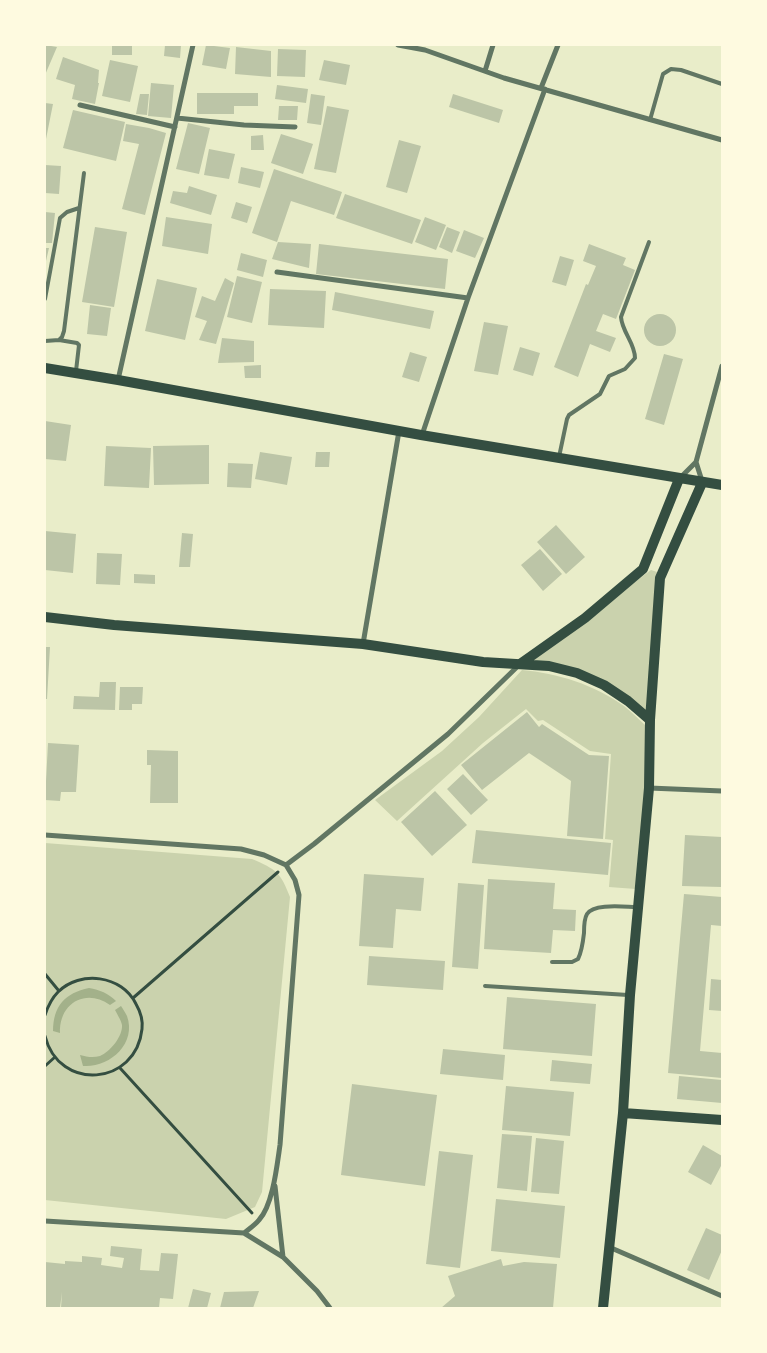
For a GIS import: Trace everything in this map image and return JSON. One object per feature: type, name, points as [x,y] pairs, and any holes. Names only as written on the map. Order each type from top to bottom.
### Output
[{"type":"main road","points":[[45,368],[559,459],[722,485]]},
{"type":"main road","points":[[642,569],[679,479]]},
{"type":"main road","points":[[660,578],[702,483]]},
{"type":"main road","points":[[520,664],[585,618],[642,569],[652,565],[660,568],[650,720],[649,788],[630,995],[623,1113],[603,1308]]},
{"type":"main road","points":[[45,617],[114,626],[363,644],[483,662],[549,666],[577,673],[612,690],[650,720]]},
{"type":"main road","points":[[623,1113],[722,1120]]},
{"type":"street","points":[[118,380],[193,45]]},
{"type":"street","points":[[398,45],[430,52],[486,71],[722,140]]},
{"type":"street","points":[[430,52],[432,45]]},
{"type":"street","points":[[486,71],[493,45]]},
{"type":"street","points":[[422,435],[468,298],[558,45]]},
{"type":"street","points":[[80,105],[175,127]]},
{"type":"street","points":[[177,118],[244,125],[295,127]]},
{"type":"street","points":[[278,272],[468,298]]},
{"type":"street","points":[[679,479],[696,462],[722,366]]},
{"type":"street","points":[[363,644],[399,431]]},
{"type":"street","points":[[696,462],[702,483]]},
{"type":"street","points":[[286,865],[448,734],[520,664]]},
{"type":"street","points":[[649,788],[722,791]]},
{"type":"street","points":[[45,835],[241,849],[264,855],[286,865],[295,880],[300,895],[280,1145],[274,1183],[264,1213],[244,1233]]},
{"type":"street","points":[[274,1183],[283,1257]]},
{"type":"street","points":[[45,1221],[244,1233],[283,1257],[330,1308]]},
{"type":"street","points":[[608,1247],[722,1296]]},
{"type":"lane","points":[[650,120],[663,74],[671,69],[681,70],[722,84]]},
{"type":"lane","points":[[59,340],[64,331],[84,172]]},
{"type":"lane","points":[[45,299],[60,218],[67,212],[79,208]]},
{"type":"lane","points":[[559,459],[565,425],[569,415],[600,394],[609,376],[625,369],[632,364],[635,358],[635,353],[622,325],[621,317],[649,242]]},
{"type":"lane","points":[[45,340],[59,340],[79,345],[76,373]]},
{"type":"lane","points":[[552,962],[572,962],[578,959],[582,952],[585,918],[592,909],[608,906],[638,906]]},
{"type":"lane","points":[[485,986],[630,995]]},
{"type":"path","points":[[133,998],[286,865]]},
{"type":"path","points":[[45,974],[59,991]]},
{"type":"path","points":[[45,1015],[50,1003],[59,991],[73,982],[89,978],[106,979],[121,986],[133,998],[140,1012],[142,1028],[139,1043],[132,1057],[120,1068],[106,1074],[92,1076],[78,1074],[65,1067],[55,1058],[47,1045],[45,1036]]},
{"type":"path","points":[[45,1066],[55,1058]]},
{"type":"path","points":[[120,1068],[259,1220]]},
{"type":"shaded area","points":[[651,570],[657,572],[647,712],[599,679],[527,662]]},
{"type":"shaded area","points":[[522,670],[562,677],[588,686],[624,706],[645,725],[645,787],[636,889],[609,887],[613,840],[605,839],[611,754],[590,751],[543,720],[538,721],[526,709],[483,743],[397,821],[375,800],[442,751],[479,717]]},
{"type":"shaded area","points":[[45,843],[252,859],[272,869],[284,882],[290,897],[262,1192],[255,1207],[226,1219],[45,1200]]},
{"type":"shaded area","points":[[89,988],[104,992],[116,1001],[110,1005],[92,998],[83,998],[76,1001],[69,1006],[64,1014],[60,1033],[53,1031],[55,1014],[62,1002],[73,993]]},
{"type":"shaded area","points":[[121,1006],[127,1016],[129,1026],[128,1036],[124,1045],[111,1058],[102,1063],[93,1066],[83,1066],[80,1055],[100,1056],[108,1051],[118,1039],[122,1025],[115,1010]]},
{"type":"building","points":[[45,45],[57,47],[45,75]]},
{"type":"building","points":[[112,45],[132,45],[132,55],[112,55]]},
{"type":"building","points":[[165,45],[181,45],[180,58],[164,56]]},
{"type":"building","points":[[206,45],[230,48],[226,69],[202,65]]},
{"type":"building","points":[[236,47],[271,51],[271,77],[235,74]]},
{"type":"building","points":[[278,49],[306,50],[305,77],[277,76]]},
{"type":"building","points":[[63,57],[99,70],[99,83],[95,104],[72,99],[75,85],[56,79]]},
{"type":"building","points":[[110,60],[138,66],[130,102],[102,96]]},
{"type":"building","points":[[324,60],[350,65],[346,85],[319,80]]},
{"type":"building","points":[[151,83],[174,85],[171,118],[148,116]]},
{"type":"building","points":[[277,85],[308,89],[306,103],[275,99]]},
{"type":"building","points":[[197,93],[258,93],[258,106],[234,106],[234,114],[197,114]]},
{"type":"building","points":[[140,94],[149,94],[147,115],[136,114]]},
{"type":"building","points":[[311,94],[325,96],[321,125],[307,123]]},
{"type":"building","points":[[453,94],[503,110],[499,123],[449,107]]},
{"type":"building","points":[[45,103],[53,104],[46,139],[45,139]]},
{"type":"building","points":[[279,106],[298,106],[297,120],[278,120]]},
{"type":"building","points":[[327,106],[349,110],[336,173],[314,169]]},
{"type":"building","points":[[73,110],[125,122],[116,161],[63,148]]},
{"type":"building","points":[[188,123],[210,128],[199,174],[176,169]]},
{"type":"building","points":[[126,124],[166,133],[145,215],[122,209],[139,144],[123,141]]},
{"type":"building","points":[[281,134],[313,144],[303,174],[271,163]]},
{"type":"building","points":[[263,135],[264,150],[251,150],[251,136]]},
{"type":"building","points":[[399,140],[421,146],[407,193],[386,187]]},
{"type":"building","points":[[209,149],[235,154],[229,179],[204,175]]},
{"type":"building","points":[[45,165],[61,166],[59,194],[45,193]]},
{"type":"building","points":[[241,167],[264,172],[260,188],[238,183]]},
{"type":"building","points":[[274,169],[342,192],[334,215],[291,201],[277,242],[252,233]]},
{"type":"building","points":[[189,186],[217,195],[211,215],[170,203],[173,191],[187,193]]},
{"type":"building","points":[[345,194],[421,220],[412,244],[336,218]]},
{"type":"building","points":[[236,202],[252,207],[247,223],[231,218]]},
{"type":"building","points":[[45,212],[55,213],[52,243],[45,243]]},
{"type":"building","points":[[166,217],[212,224],[208,254],[162,246]]},
{"type":"building","points":[[425,217],[446,225],[436,250],[415,242]]},
{"type":"building","points":[[95,227],[127,232],[114,307],[82,302]]},
{"type":"building","points":[[447,227],[460,232],[452,253],[439,247]]},
{"type":"building","points":[[464,230],[484,238],[475,258],[456,251]]},
{"type":"building","points":[[278,242],[311,244],[309,268],[272,259]]},
{"type":"building","points":[[319,244],[448,259],[445,289],[316,274]]},
{"type":"building","points":[[589,244],[626,258],[623,265],[635,270],[616,319],[603,314],[596,331],[616,338],[610,352],[590,344],[578,377],[554,367],[586,284],[588,285],[596,266],[583,261]]},
{"type":"building","points":[[45,248],[49,248],[46,261],[45,261]]},
{"type":"building","points":[[241,253],[267,260],[263,277],[237,270]]},
{"type":"building","points":[[560,256],[574,260],[566,286],[552,282]]},
{"type":"building","points":[[237,276],[262,282],[252,323],[227,317]]},
{"type":"building","points":[[225,278],[234,283],[216,344],[199,340],[207,321],[195,317],[202,296],[215,301]]},
{"type":"building","points":[[157,279],[197,288],[185,340],[145,331]]},
{"type":"building","points":[[270,289],[326,291],[324,328],[268,325]]},
{"type":"building","points":[[335,292],[434,311],[430,329],[332,310]]},
{"type":"building","points":[[90,305],[111,308],[107,336],[87,334]]},
{"type":"building","points":[[660,314],[671,319],[676,330],[671,341],[660,346],[649,341],[644,330],[649,319]]},
{"type":"building","points":[[484,322],[508,326],[498,375],[474,371]]},
{"type":"building","points":[[222,338],[254,341],[254,362],[218,363]]},
{"type":"building","points":[[520,347],[540,353],[533,376],[513,370]]},
{"type":"building","points":[[410,352],[427,357],[419,382],[402,377]]},
{"type":"building","points":[[664,354],[683,359],[664,425],[645,419]]},
{"type":"building","points":[[261,365],[261,378],[245,378],[244,366]]},
{"type":"building","points":[[45,421],[71,425],[66,461],[45,459]]},
{"type":"building","points":[[209,445],[209,484],[154,485],[153,446]]},
{"type":"building","points":[[106,446],[151,448],[149,488],[104,486]]},
{"type":"building","points":[[260,452],[292,457],[287,485],[255,479]]},
{"type":"building","points":[[316,452],[330,452],[329,467],[315,467]]},
{"type":"building","points":[[228,463],[253,464],[251,488],[227,487]]},
{"type":"building","points":[[556,525],[585,557],[566,574],[537,542]]},
{"type":"building","points":[[45,531],[76,534],[73,573],[45,570]]},
{"type":"building","points":[[182,533],[193,534],[190,567],[179,567]]},
{"type":"building","points":[[540,549],[562,574],[543,591],[521,565]]},
{"type":"building","points":[[97,553],[122,554],[120,585],[96,584]]},
{"type":"building","points":[[134,574],[155,575],[155,584],[134,583]]},
{"type":"building","points":[[45,647],[50,647],[47,699],[45,699]]},
{"type":"building","points":[[100,682],[116,682],[115,710],[73,709],[74,696],[99,697]]},
{"type":"building","points":[[120,687],[143,687],[142,704],[132,704],[132,710],[119,710]]},
{"type":"building","points":[[527,712],[539,727],[542,724],[589,755],[609,756],[603,839],[567,836],[571,781],[529,753],[482,790],[461,765]]},
{"type":"building","points":[[48,743],[79,745],[76,792],[61,792],[60,801],[45,800]]},
{"type":"building","points":[[147,750],[178,751],[178,803],[150,803],[151,765],[147,765]]},
{"type":"building","points":[[463,774],[488,800],[471,815],[447,789]]},
{"type":"building","points":[[435,791],[467,825],[432,856],[401,822]]},
{"type":"building","points":[[476,830],[611,843],[608,875],[472,863]]},
{"type":"building","points":[[685,835],[722,837],[722,887],[682,886]]},
{"type":"building","points":[[364,874],[424,878],[421,911],[396,909],[393,948],[359,946]]},
{"type":"building","points":[[488,879],[555,883],[553,909],[576,910],[575,931],[553,930],[551,953],[484,949]]},
{"type":"building","points":[[458,883],[484,885],[478,969],[452,967]]},
{"type":"building","points":[[684,894],[722,897],[722,926],[711,925],[700,1051],[722,1053],[722,1078],[668,1073]]},
{"type":"building","points":[[369,956],[445,961],[443,990],[367,985]]},
{"type":"building","points":[[711,979],[722,980],[722,1011],[709,1010]]},
{"type":"building","points":[[507,997],[596,1004],[592,1056],[503,1049]]},
{"type":"building","points":[[443,1049],[505,1055],[503,1080],[440,1074]]},
{"type":"building","points":[[552,1060],[592,1064],[590,1084],[550,1081]]},
{"type":"building","points":[[679,1076],[722,1080],[722,1103],[677,1099]]},
{"type":"building","points":[[352,1084],[437,1095],[425,1186],[341,1175]]},
{"type":"building","points":[[506,1086],[574,1092],[570,1136],[502,1130]]},
{"type":"building","points":[[502,1134],[532,1136],[527,1191],[497,1188]]},
{"type":"building","points":[[536,1138],[564,1141],[559,1194],[531,1192]]},
{"type":"building","points":[[703,1145],[722,1156],[722,1164],[711,1185],[688,1172]]},
{"type":"building","points":[[439,1151],[473,1155],[460,1268],[426,1264]]},
{"type":"building","points":[[496,1199],[565,1206],[560,1258],[491,1251]]},
{"type":"building","points":[[706,1228],[722,1235],[722,1250],[709,1280],[687,1270]]},
{"type":"building","points":[[111,1246],[142,1249],[140,1270],[159,1271],[161,1253],[178,1254],[173,1299],[160,1298],[159,1308],[61,1308],[62,1292],[60,1308],[45,1308],[45,1262],[65,1264],[65,1261],[82,1262],[82,1256],[102,1258],[101,1265],[122,1268],[124,1258],[110,1256]]},
{"type":"building","points":[[501,1259],[503,1266],[524,1262],[557,1264],[553,1308],[441,1308],[455,1296],[448,1276]]},
{"type":"building","points":[[193,1289],[211,1293],[207,1308],[188,1308]]},
{"type":"building","points":[[259,1291],[253,1308],[220,1308],[224,1292]]}]
